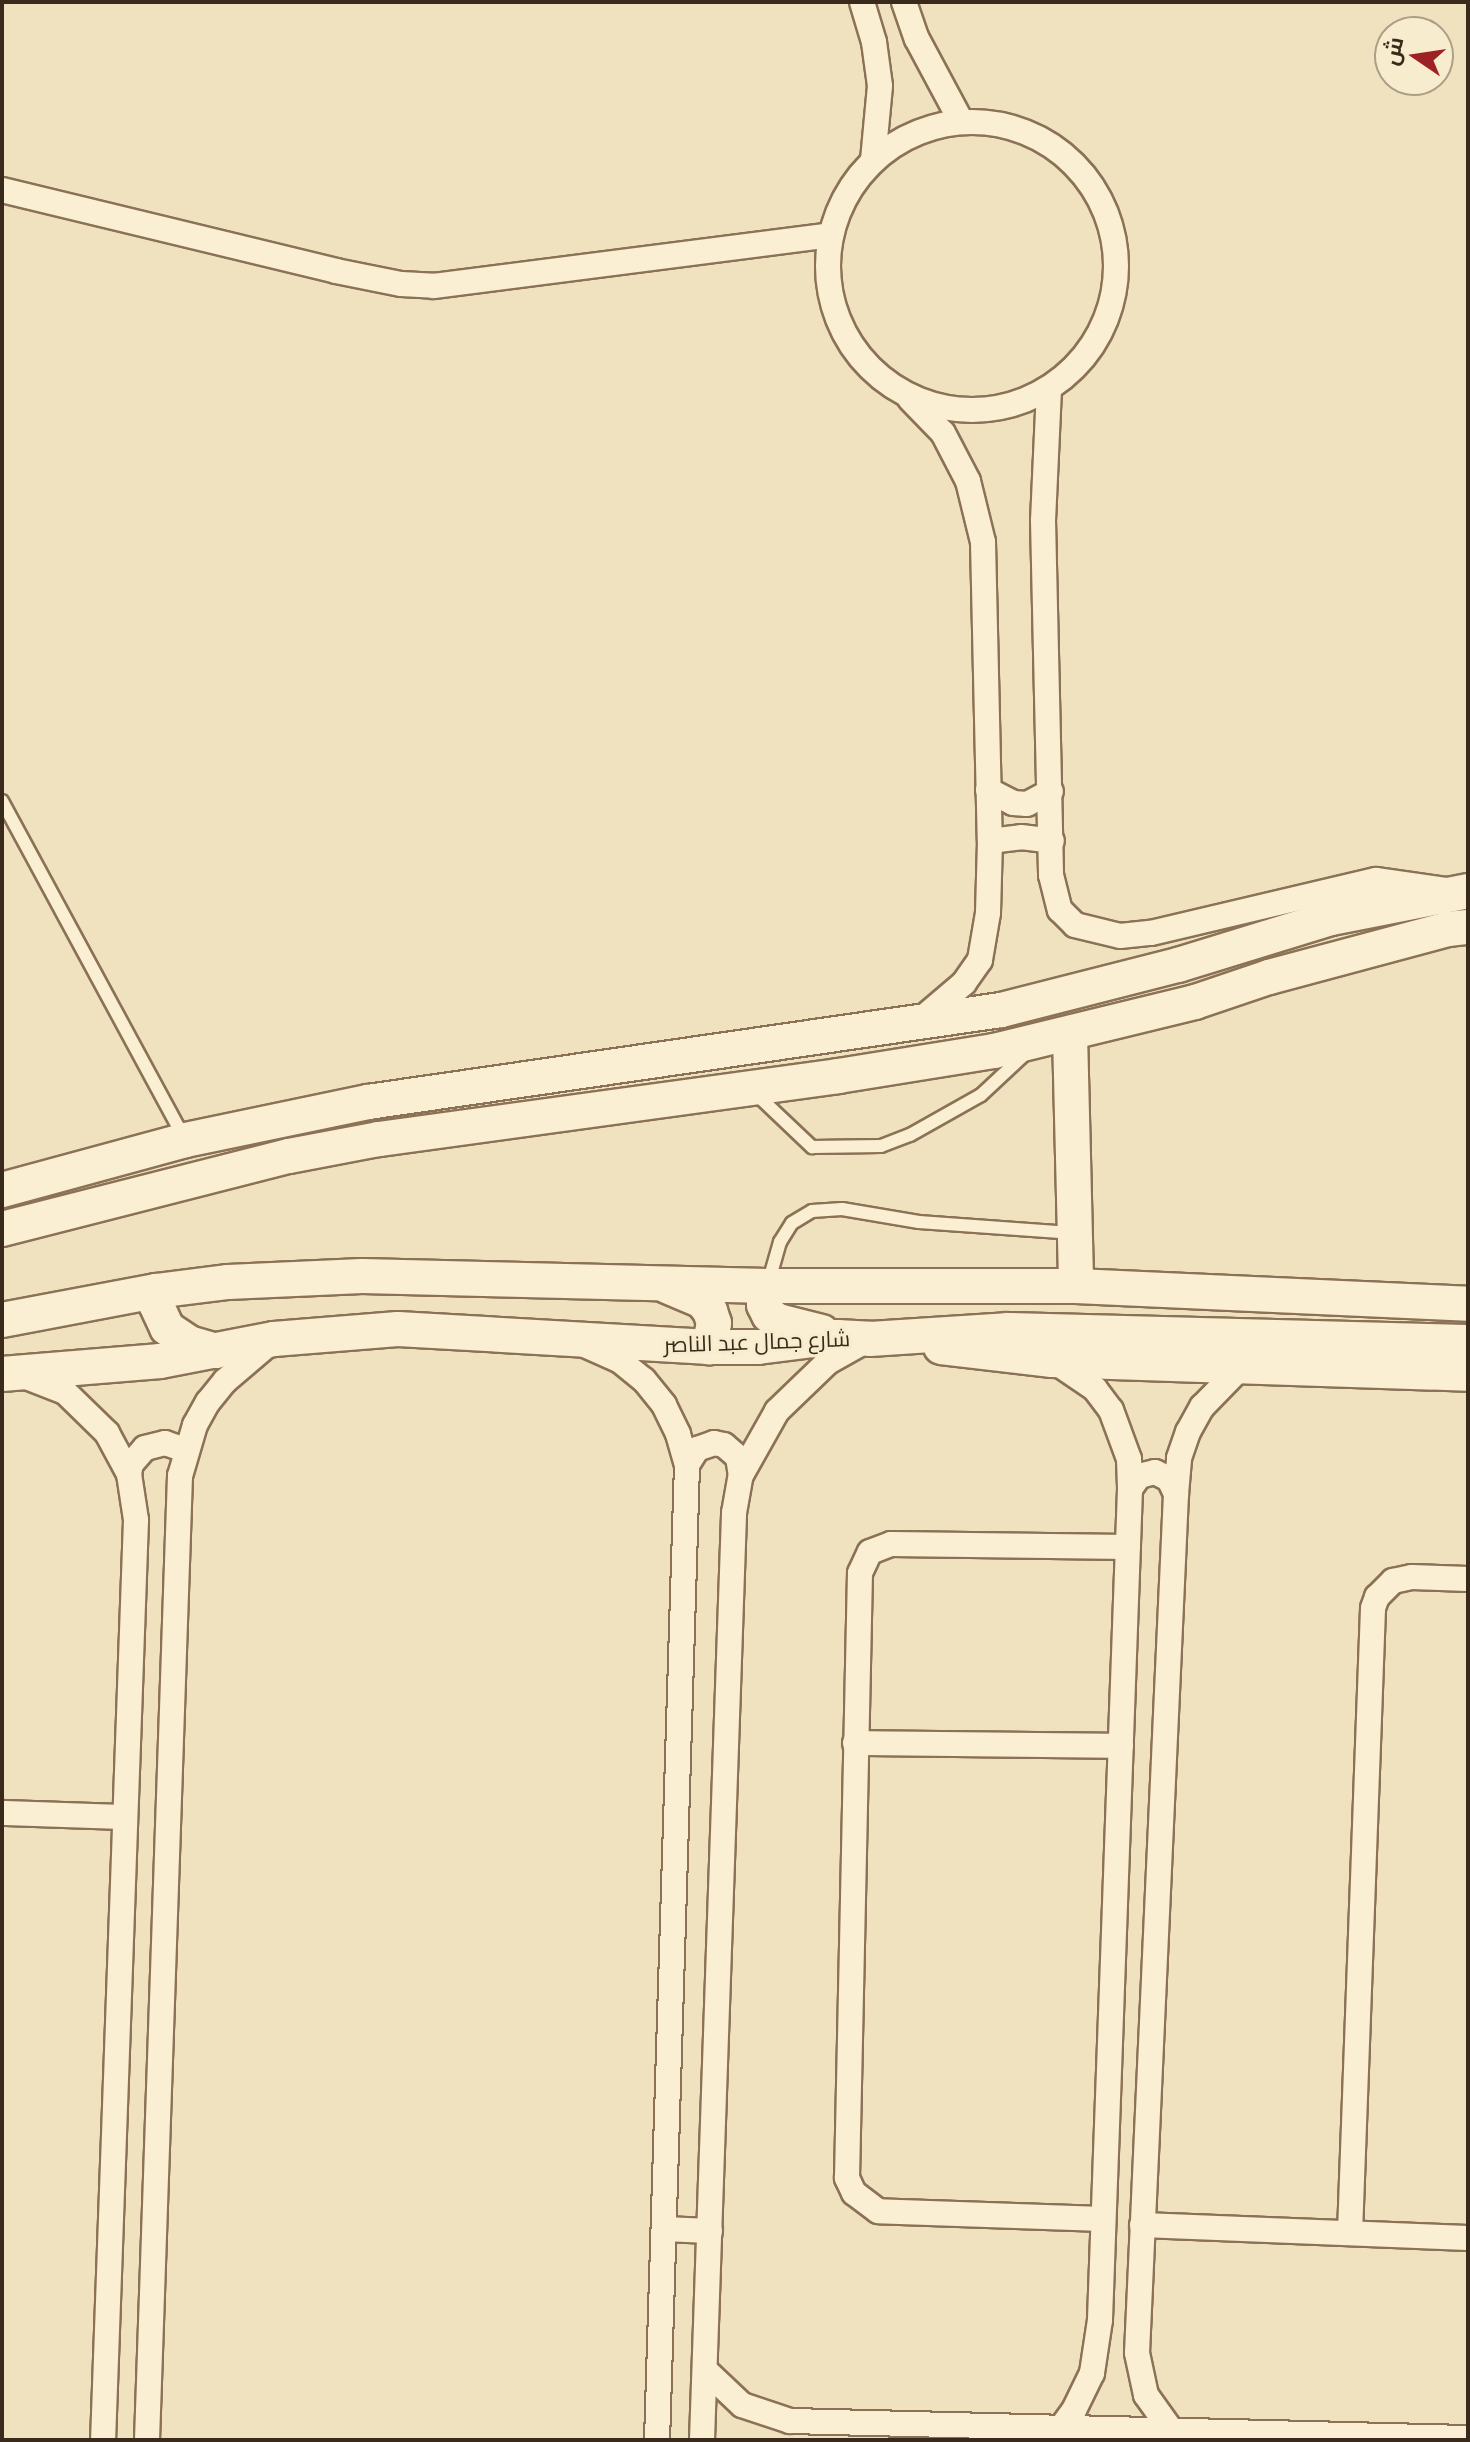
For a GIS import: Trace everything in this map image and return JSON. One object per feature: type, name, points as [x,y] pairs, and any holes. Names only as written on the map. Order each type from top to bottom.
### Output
[{"type":"main road","points":[[2,1190],[186,1140],[280,1119],[508,1081],[913,1026],[1045,1000],[1331,918],[1462,891]]},
{"type":"main road","points":[[2,1229],[289,1156],[486,1123],[917,1064],[1054,1038],[1195,1002],[1269,977],[1402,941],[1468,927]]},
{"type":"main road","points":[[1054,1038],[1074,1233],[1076,1286]]},
{"type":"main road","points":[[280,1119],[289,1156]]},
{"type":"main road","points":[[2,1320],[156,1291],[242,1281],[362,1276],[768,1286],[1076,1286],[1468,1304]]},
{"type":"main road","points":[[655,1282],[702,1301],[714,1323],[709,1347]]},
{"type":"main road","points":[[768,1286],[764,1305],[769,1315],[778,1321],[966,1352],[1052,1360],[1468,1374]]},
{"type":"main road","points":[[156,1291],[156,1304],[167,1328],[189,1343],[217,1351]]},
{"type":"main road","name":"شارع جمال عبد الناصر","points":[[2,1374],[160,1361],[274,1339],[398,1329],[460,1330],[709,1347],[758,1347],[864,1337],[1069,1330],[1468,1342]]},
{"type":"street","points":[[862,2],[874,42],[880,86],[873,160]]},
{"type":"street","points":[[904,2],[917,39],[961,121]]},
{"type":"street","points":[[908,397],[955,411],[1004,408],[1049,389],[1082,361],[1105,325],[1116,284],[1116,270],[1115,241],[1102,200],[1077,165],[1044,139],[1004,124],[961,121],[914,133],[873,160],[854,182],[831,235],[827,266],[833,306],[849,343],[875,374],[908,397],[943,433],[968,481],[983,542],[990,841],[988,913],[980,960],[964,983],[913,1026]]},
{"type":"street","points":[[2,190],[336,271],[423,286],[467,285],[831,235]]},
{"type":"street","points":[[1049,389],[1043,520],[1051,875],[1060,910],[1075,925],[1120,936],[1151,933],[1376,880],[1462,891]]},
{"type":"street","points":[[988,790],[1013,803],[1027,804],[1051,791]]},
{"type":"street","points":[[990,841],[1021,837],[1052,841]]},
{"type":"street","points":[[741,1475],[777,1411],[801,1384],[864,1337]]},
{"type":"street","points":[[147,2440],[177,1506],[185,1450],[208,1402],[225,1381],[274,1339]]},
{"type":"street","points":[[570,1339],[619,1360],[644,1380],[664,1405],[678,1434],[687,1465],[657,2440]]},
{"type":"street","points":[[1052,1360],[1085,1381],[1111,1410],[1129,1459],[1130,1489],[1096,2353],[1084,2392],[1061,2428]]},
{"type":"street","points":[[1171,2430],[1146,2395],[1137,2353],[1176,1494],[1179,1458],[1188,1432],[1202,1407],[1241,1367]]},
{"type":"street","points":[[2,1374],[33,1376],[65,1392],[107,1433],[129,1474],[136,1520],[103,2440]]},
{"type":"street","points":[[129,1474],[131,1464],[145,1448],[165,1443],[185,1450]]},
{"type":"street","points":[[687,1465],[697,1449],[714,1443],[724,1445],[738,1457],[741,1475],[732,1551],[702,2440]]},
{"type":"street","points":[[1130,1489],[1139,1476],[1155,1472],[1169,1479],[1176,1494]]},
{"type":"street","points":[[1103,2219],[894,2213],[878,2211],[854,2193],[846,2163],[860,1573],[870,1552],[891,1544],[1128,1547]]},
{"type":"street","points":[[1350,2233],[1373,1608],[1384,1588],[1404,1577],[1468,1579]]},
{"type":"street","points":[[855,1743],[1121,1746]]},
{"type":"street","points":[[2,1813],[125,1828],[166,1840]]},
{"type":"street","points":[[1110,2026],[1152,2027]]},
{"type":"street","points":[[1142,2225],[1468,2238]]},
{"type":"street","points":[[664,2229],[710,2231]]},
{"type":"street","points":[[1096,2353],[1116,2363],[1137,2353]]},
{"type":"street","points":[[705,2370],[742,2405],[810,2431],[1061,2428],[1275,2436],[1468,2438]]},
{"type":"street","points":[[104,2390],[148,2391]]},
{"type":"lane","points":[[2,801],[186,1140]]},
{"type":"lane","points":[[750,1088],[812,1147],[881,1146],[910,1135],[981,1095],[1054,1038]]},
{"type":"lane","points":[[768,1286],[780,1242],[792,1223],[812,1211],[842,1209],[919,1222],[1074,1233]]}]
